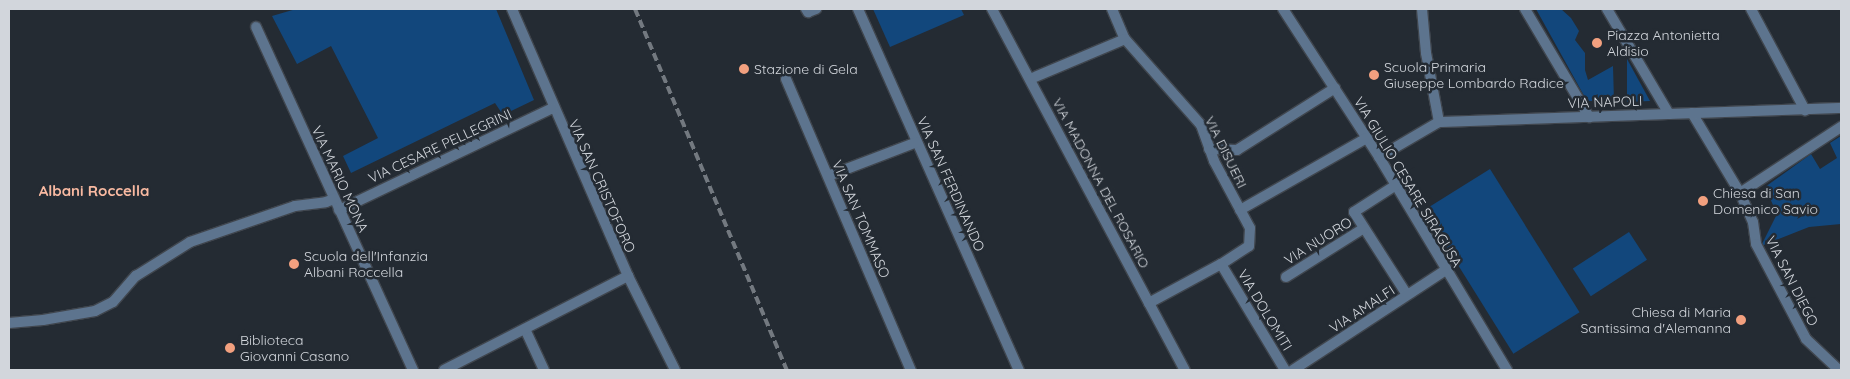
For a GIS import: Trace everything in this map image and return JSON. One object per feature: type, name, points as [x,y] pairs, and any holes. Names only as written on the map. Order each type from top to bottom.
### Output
[{"type":"street","name":"VIA SAN CRISTOFORO","points":[[512,9],[553,108],[628,276],[675,370]]},
{"type":"street","points":[[806,9],[808,12],[816,9]]},
{"type":"street","name":"VIA SAN FERDINANDO","points":[[858,9],[1019,370]]},
{"type":"street","name":"VIA MADONNA DEL ROSARIO","points":[[992,9],[1185,370]]},
{"type":"street","name":"VIA DISUERI","points":[[1112,9],[1125,39],[1201,125],[1209,149],[1250,228],[1249,246],[1221,264],[1149,303]]},
{"type":"street","name":"VIA GIULIO CESARE SIRAGUSA","points":[[1283,9],[1379,157],[1507,370]]},
{"type":"street","points":[[1422,9],[1426,53],[1439,122]]},
{"type":"street","points":[[1525,9],[1589,117]]},
{"type":"street","points":[[1608,9],[1669,114]]},
{"type":"street","points":[[1751,9],[1805,110]]},
{"type":"street","name":"VIA MARIO MONA","points":[[256,27],[338,210],[413,370]]},
{"type":"street","points":[[1030,79],[1125,39]]},
{"type":"street","name":"VIA SAN TOMMASO","points":[[786,79],[911,370]]},
{"type":"street","points":[[1209,149],[1237,150],[1334,88]]},
{"type":"street","name":"VIA CESARE PELLEGRINI","points":[[338,210],[553,108]]},
{"type":"street","name":"VIA NAPOLI","points":[[1379,157],[1439,122],[1841,108]]},
{"type":"street","name":"VIA SAN DIEGO","points":[[1692,113],[1740,192],[1753,222],[1756,244],[1806,339],[1839,370]]},
{"type":"street","points":[[1740,192],[1841,126]]},
{"type":"street","points":[[1240,210],[1367,138]]},
{"type":"street","points":[[828,176],[917,142]]},
{"type":"street","points":[[1396,185],[1354,212],[1407,295]]},
{"type":"street","points":[[9,323],[43,320],[95,311],[113,302],[136,276],[190,242],[295,206],[326,202],[334,199]]},
{"type":"street","name":"VIA NUORO","points":[[1286,277],[1364,228]]},
{"type":"street","name":"VIA DOLOMITI","points":[[1221,264],[1285,370]]},
{"type":"street","name":"VIA AMALFI","points":[[1293,370],[1446,270]]},
{"type":"street","points":[[444,370],[628,276]]},
{"type":"street","points":[[525,329],[544,370]]},
{"type":"shaded area","points":[[296,9],[496,9],[534,100],[503,115],[495,103],[351,173],[343,156],[378,138],[331,46],[297,64],[272,16]]},
{"type":"shaded area","points":[[873,9],[961,9],[964,15],[890,47]]},
{"type":"shaded area","points":[[1536,9],[1561,9],[1571,18],[1579,31],[1575,40],[1585,53],[1585,70],[1588,80],[1613,66],[1614,101],[1587,101]]},
{"type":"shaded area","points":[[1627,59],[1650,101],[1627,102]]},
{"type":"shaded area","points":[[1841,136],[1841,224],[1809,227],[1761,246],[1777,214],[1765,187],[1811,154],[1820,169],[1837,158],[1830,143]]},
{"type":"shaded area","points":[[1490,169],[1580,312],[1513,354],[1424,210]]},
{"type":"shaded area","points":[[1629,232],[1647,260],[1591,296],[1573,268]]},
{"type":"railway","points":[[635,9],[787,370]]},
{"type":"place","name":"Piazza Antonietta Aldisio","points":[[1597,43]]},
{"type":"place","name":"Stazione di Gela","points":[[744,69]]},
{"type":"place","name":"Scuola Primaria Giuseppe Lombardo Radice","points":[[1374,75]]},
{"type":"place","name":"Chiesa di San Domenico Savio","points":[[1703,201]]},
{"type":"place","name":"Scuola dell'Infanzia Albani Roccella","points":[[294,264]]},
{"type":"place","name":"Chiesa di Maria Santissima d'Alemanna","points":[[1741,320]]},
{"type":"place","name":"Biblioteca Giovanni Casano","points":[[230,348]]},
{"type":"district","name":"Albani Roccella","points":[[94,191]]}]
